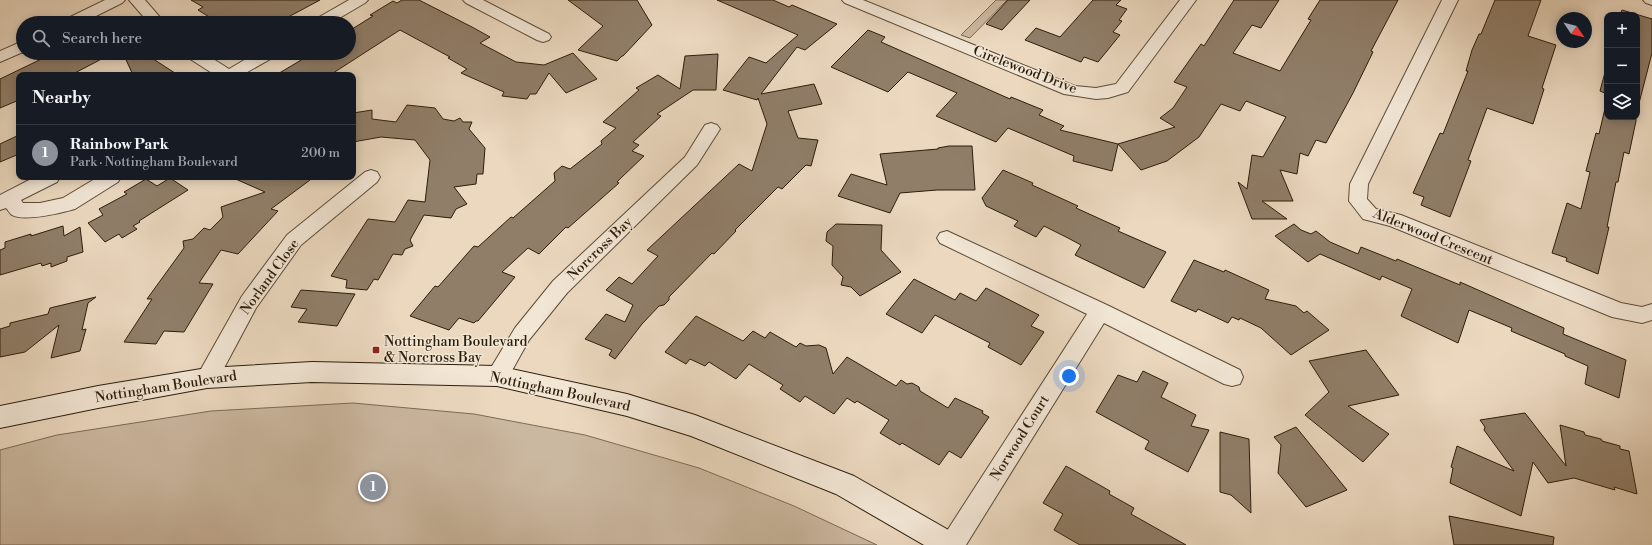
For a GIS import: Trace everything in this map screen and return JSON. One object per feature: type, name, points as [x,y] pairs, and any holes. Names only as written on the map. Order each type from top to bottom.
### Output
[{"type":"street","points":[[84,16],[117,0]]},
{"type":"street","points":[[137,0],[151,16]]},
{"type":"street","points":[[332,16],[360,0]]},
{"type":"street","points":[[471,0],[543,37]]},
{"type":"street","name":"Circlewood Drive","points":[[850,0],[1070,90],[1088,95],[1109,93],[1122,88],[1188,0]]},
{"type":"street","name":"Alderwood Crescent","points":[[1450,0],[1359,184],[1358,201],[1370,214],[1394,220],[1619,311],[1642,315],[1652,312]]},
{"type":"street","points":[[0,57],[16,49]]},
{"type":"street","points":[[204,60],[222,72]]},
{"type":"street","points":[[235,72],[256,60]]},
{"type":"street","name":"Norcross Bay","points":[[497,376],[522,334],[560,287],[691,161],[711,129]]},
{"type":"street","name":"Norland Close","points":[[206,378],[249,302],[294,240],[371,177]]},
{"type":"street","points":[[45,180],[4,200],[18,210],[40,210],[68,204],[107,180]]},
{"type":"street","points":[[947,238],[1100,311],[1232,377]]},
{"type":"street","name":"Norwood Court","points":[[950,545],[1100,311]]},
{"type":"street","name":"Nottingham Boulevard","points":[[0,417],[98,397],[206,378],[312,372],[497,376],[627,405],[696,426],[845,485],[950,545]]},
{"type":"shaded area","points":[[996,0],[1007,0],[970,38],[961,35]]},
{"type":"shaded area","points":[[353,403],[474,414],[585,435],[699,468],[794,506],[877,545],[0,545],[0,450],[57,435],[211,411]]},
{"type":"building","points":[[191,0],[320,0],[290,16],[208,16],[198,10],[203,7]]},
{"type":"building","points":[[402,0],[419,0],[490,37],[480,43],[516,62],[544,65],[573,53],[597,79],[566,93],[549,73],[536,94],[530,94],[527,99],[502,96],[504,92],[461,73],[467,69],[448,58],[450,57],[400,30],[356,58],[356,27],[373,16],[370,15],[393,1],[397,3]]},
{"type":"building","points":[[568,0],[637,0],[652,25],[617,61],[578,50],[603,26]]},
{"type":"building","points":[[717,0],[773,0],[789,7],[792,5],[837,24],[805,50],[797,47],[761,94],[814,84],[822,104],[788,111],[798,138],[818,140],[811,166],[806,165],[782,189],[778,187],[735,230],[736,231],[714,254],[712,253],[669,297],[669,300],[664,305],[659,306],[642,324],[615,359],[609,355],[612,350],[585,339],[606,314],[625,322],[633,305],[606,290],[619,277],[632,284],[658,256],[647,250],[739,164],[752,171],[767,124],[758,98],[757,100],[723,90],[749,57],[766,63],[798,35]]},
{"type":"building","points":[[1008,0],[1030,0],[1002,30],[986,24]]},
{"type":"building","points":[[1093,0],[1121,0],[1116,5],[1127,9],[1119,20],[1122,21],[1113,32],[1120,35],[1098,62],[1084,57],[1081,62],[1025,40],[1036,28],[1060,37]]},
{"type":"building","points":[[1234,0],[1279,0],[1261,28],[1252,25],[1233,53],[1280,71],[1311,20],[1308,19],[1320,0],[1398,0],[1371,51],[1373,52],[1353,93],[1326,143],[1316,140],[1308,156],[1300,153],[1297,174],[1280,170],[1293,201],[1262,201],[1287,219],[1252,219],[1238,182],[1247,189],[1252,155],[1263,157],[1286,117],[1246,101],[1240,111],[1221,104],[1199,137],[1167,161],[1141,170],[1118,144],[1175,127],[1160,118],[1173,108],[1187,87],[1174,82],[1201,44],[1204,46]]},
{"type":"building","points":[[1495,0],[1541,0],[1528,36],[1556,45],[1542,88],[1544,89],[1533,124],[1487,108],[1468,160],[1471,161],[1450,217],[1421,205],[1424,197],[1413,193],[1440,133],[1443,134],[1468,71],[1466,71],[1472,50],[1479,34],[1481,34]]},
{"type":"building","points":[[1640,15],[1652,19],[1652,53],[1640,99]]},
{"type":"building","points":[[868,30],[885,37],[881,42],[1010,99],[1011,97],[1043,110],[1039,115],[1064,126],[1060,130],[1118,144],[1112,171],[1073,161],[1074,156],[1008,128],[996,142],[936,116],[957,93],[908,72],[888,92],[831,67]]},
{"type":"building","points":[[718,54],[716,90],[693,90],[657,114],[661,116],[633,142],[639,145],[632,151],[644,156],[617,182],[619,183],[568,228],[566,227],[539,254],[528,248],[502,272],[515,277],[478,321],[474,323],[459,318],[449,330],[410,316],[435,286],[438,287],[474,246],[478,247],[511,217],[513,218],[555,181],[554,173],[562,166],[570,169],[602,144],[601,141],[616,128],[603,122],[639,90],[636,88],[658,75],[680,89],[685,56]]},
{"type":"building","points":[[39,60],[100,60],[77,72],[16,72],[16,101],[0,108],[0,79]]},
{"type":"building","points":[[126,60],[155,60],[173,72],[132,72]]},
{"type":"building","points":[[301,60],[353,60],[335,72],[281,72]]},
{"type":"building","points":[[1604,76],[1604,93],[1600,91]]},
{"type":"building","points":[[407,105],[435,108],[443,119],[454,121],[460,118],[463,122],[472,122],[469,129],[485,148],[483,174],[477,174],[476,184],[454,187],[467,204],[456,209],[451,218],[424,215],[410,240],[413,246],[405,249],[402,255],[393,254],[378,280],[374,279],[367,290],[346,288],[347,280],[331,276],[368,219],[395,222],[408,200],[425,202],[430,160],[415,140],[381,137],[356,141],[356,113],[372,110],[372,119],[396,122]]},
{"type":"building","points":[[1604,113],[1604,120],[1636,120],[1629,154],[1624,152],[1618,182],[1616,182],[1607,227],[1609,227],[1598,274],[1566,261],[1567,258],[1552,253],[1567,203],[1581,209],[1590,172],[1586,171],[1596,133],[1599,134]]},
{"type":"building","points":[[16,136],[16,155],[0,162],[0,144]]},
{"type":"building","points":[[949,146],[972,146],[975,190],[937,190],[900,193],[890,213],[838,196],[851,174],[887,185],[880,154],[938,149]]},
{"type":"building","points":[[1003,170],[1033,183],[1032,185],[1078,206],[1076,208],[1120,228],[1118,231],[1166,252],[1144,288],[1075,255],[1081,245],[1068,238],[1044,226],[1036,237],[1014,226],[1018,221],[986,206],[982,198]]},
{"type":"building","points":[[144,180],[148,180],[157,186],[167,180],[173,180],[188,190],[139,221],[140,222],[133,226],[137,229],[122,238],[119,234],[105,242],[88,223],[103,215],[99,209],[127,194],[124,192]]},
{"type":"building","points":[[238,180],[310,180],[271,209],[278,211],[238,254],[221,250],[199,283],[213,284],[184,332],[164,331],[156,344],[124,342],[152,299],[147,299],[184,248],[183,241],[193,239],[204,228],[210,230],[223,217],[221,207],[265,192]]},
{"type":"building","points":[[836,224],[882,225],[881,250],[901,272],[860,296],[851,287],[841,285],[843,277],[832,265],[833,246],[826,241],[827,232]]},
{"type":"building","points":[[1294,224],[1301,230],[1311,234],[1316,231],[1330,242],[1358,254],[1361,247],[1396,261],[1397,259],[1460,285],[1460,282],[1564,328],[1563,334],[1626,360],[1619,398],[1585,384],[1588,366],[1565,356],[1565,354],[1511,331],[1512,328],[1469,310],[1458,343],[1401,316],[1412,289],[1382,276],[1380,280],[1320,254],[1308,262],[1275,236]]},
{"type":"building","points":[[63,226],[64,236],[80,227],[83,252],[67,257],[67,261],[51,267],[51,263],[42,266],[41,263],[0,275],[0,250],[5,248],[5,242]]},
{"type":"building","points":[[1194,260],[1224,272],[1225,270],[1269,290],[1265,299],[1296,306],[1304,313],[1307,311],[1329,330],[1291,355],[1261,328],[1240,318],[1239,320],[1232,317],[1228,323],[1198,309],[1196,312],[1171,301]]},
{"type":"building","points":[[914,279],[955,300],[960,293],[976,301],[986,288],[1039,315],[1031,326],[1044,332],[1021,365],[988,347],[990,343],[935,315],[922,333],[886,314]]},
{"type":"building","points":[[301,290],[355,294],[337,326],[298,322],[307,309],[291,307]]},
{"type":"building","points":[[96,297],[88,303],[82,330],[86,329],[80,351],[51,358],[59,325],[25,352],[0,357],[0,329],[10,326],[10,323],[48,314],[50,308]]},
{"type":"building","points":[[696,316],[743,341],[753,331],[765,338],[770,332],[796,347],[800,343],[806,346],[819,345],[826,348],[833,374],[847,357],[896,386],[901,380],[907,384],[912,383],[919,387],[920,391],[948,408],[955,398],[983,411],[982,413],[989,417],[961,458],[949,451],[939,465],[902,443],[900,445],[880,433],[889,420],[857,401],[855,403],[847,398],[834,414],[805,396],[800,402],[780,389],[783,385],[749,364],[736,379],[709,362],[705,366],[690,359],[686,364],[665,352]]},
{"type":"building","points":[[1366,350],[1399,395],[1348,406],[1389,434],[1363,462],[1305,415],[1329,392],[1309,361]]},
{"type":"building","points":[[1143,371],[1168,383],[1161,397],[1196,415],[1191,426],[1209,430],[1188,472],[1145,449],[1149,441],[1096,412],[1118,375],[1137,382]]},
{"type":"building","points":[[1525,413],[1566,466],[1560,425],[1584,432],[1585,435],[1601,439],[1602,441],[1620,446],[1620,449],[1629,451],[1637,494],[1614,487],[1615,490],[1574,478],[1548,483],[1533,462],[1521,516],[1450,483],[1453,468],[1451,467],[1457,446],[1514,471],[1484,430],[1485,427],[1480,420]]},
{"type":"building","points":[[1296,427],[1347,490],[1306,507],[1278,473],[1281,445],[1274,437]]},
{"type":"building","points":[[1220,432],[1249,439],[1251,513],[1231,495],[1220,492]]},
{"type":"building","points":[[1066,466],[1110,491],[1109,494],[1134,508],[1131,514],[1186,545],[1080,545],[1054,530],[1063,514],[1043,503]]},
{"type":"building","points":[[1449,516],[1554,537],[1553,545],[1454,545]]},
{"type":"place","name":"Nottingham Boulevard & Norcross Bay","points":[[376,350]]},
{"type":"place","name":"Rainbow Park","points":[[373,487]]}]
